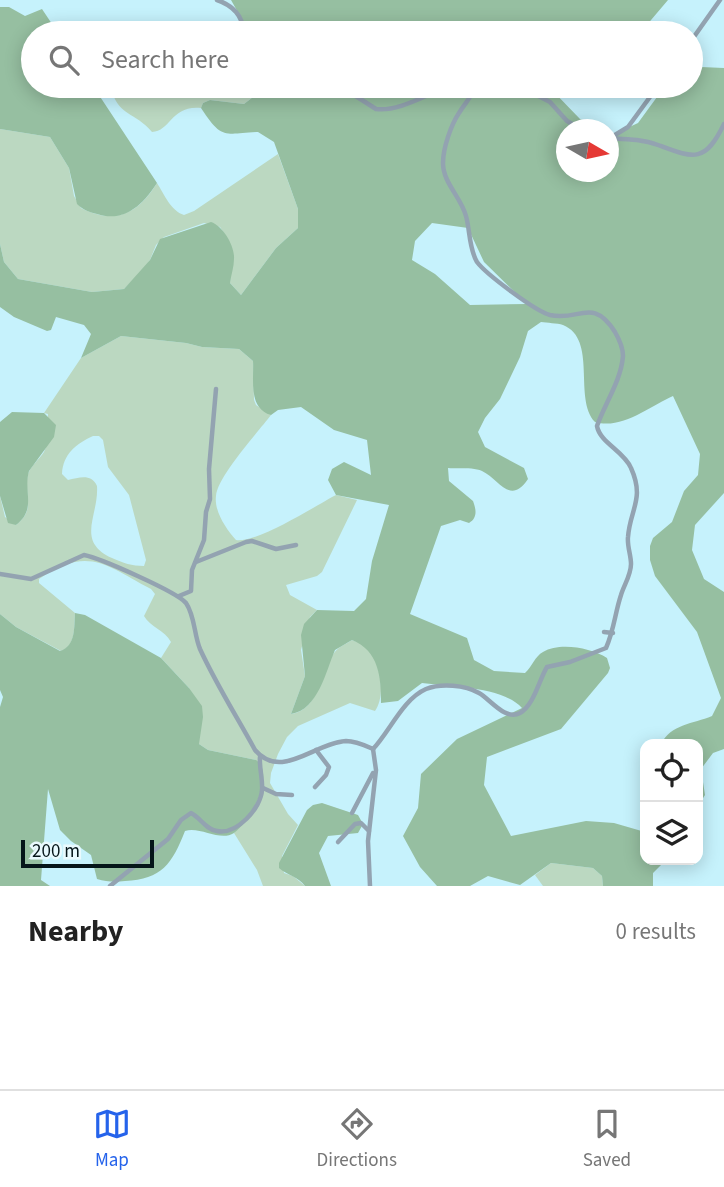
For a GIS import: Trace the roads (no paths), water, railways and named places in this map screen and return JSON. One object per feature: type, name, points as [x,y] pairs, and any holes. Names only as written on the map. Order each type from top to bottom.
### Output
[{"type":"street","points":[[217,0],[225,3],[241,21]]},
{"type":"street","points":[[703,24],[720,0]]},
{"type":"street","points":[[360,98],[382,109],[420,98]]},
{"type":"street","points":[[370,886],[368,841],[376,766],[373,749],[416,695],[436,687],[468,689],[480,693],[505,713],[520,713],[547,667],[606,648],[613,633],[620,597],[631,566],[628,537],[635,512],[636,489],[631,466],[599,433],[597,426],[619,373],[623,355],[621,345],[600,315],[584,311],[562,317],[548,314],[527,303],[478,263],[472,248],[465,212],[447,181],[443,161],[454,122],[470,98]]},
{"type":"street","points":[[542,98],[550,102],[565,119]]},
{"type":"street","points":[[619,132],[628,127],[649,98]]},
{"type":"street","points":[[619,138],[638,139],[672,152],[693,156],[705,152],[713,144],[724,124]]},
{"type":"street","points":[[179,596],[191,591],[195,562],[204,540],[210,499],[209,469],[216,389]]},
{"type":"street","points":[[195,562],[246,542],[252,541],[276,549],[296,545]]},
{"type":"street","points":[[0,574],[31,579],[84,555],[114,564],[179,596],[191,612],[201,650],[254,750],[260,756],[278,763],[348,741],[373,749]]},
{"type":"street","points":[[627,580],[637,577]]},
{"type":"street","points":[[604,632],[613,633]]},
{"type":"street","points":[[315,787],[326,775],[328,767],[316,750]]},
{"type":"street","points":[[110,886],[169,839],[181,820],[191,813],[206,827],[216,831],[228,832],[238,827],[251,813],[262,793],[260,756]]},
{"type":"street","points":[[352,813],[376,766]]},
{"type":"street","points":[[262,788],[276,794],[292,795]]},
{"type":"street","points":[[338,842],[355,824],[361,823],[370,832]]}]
